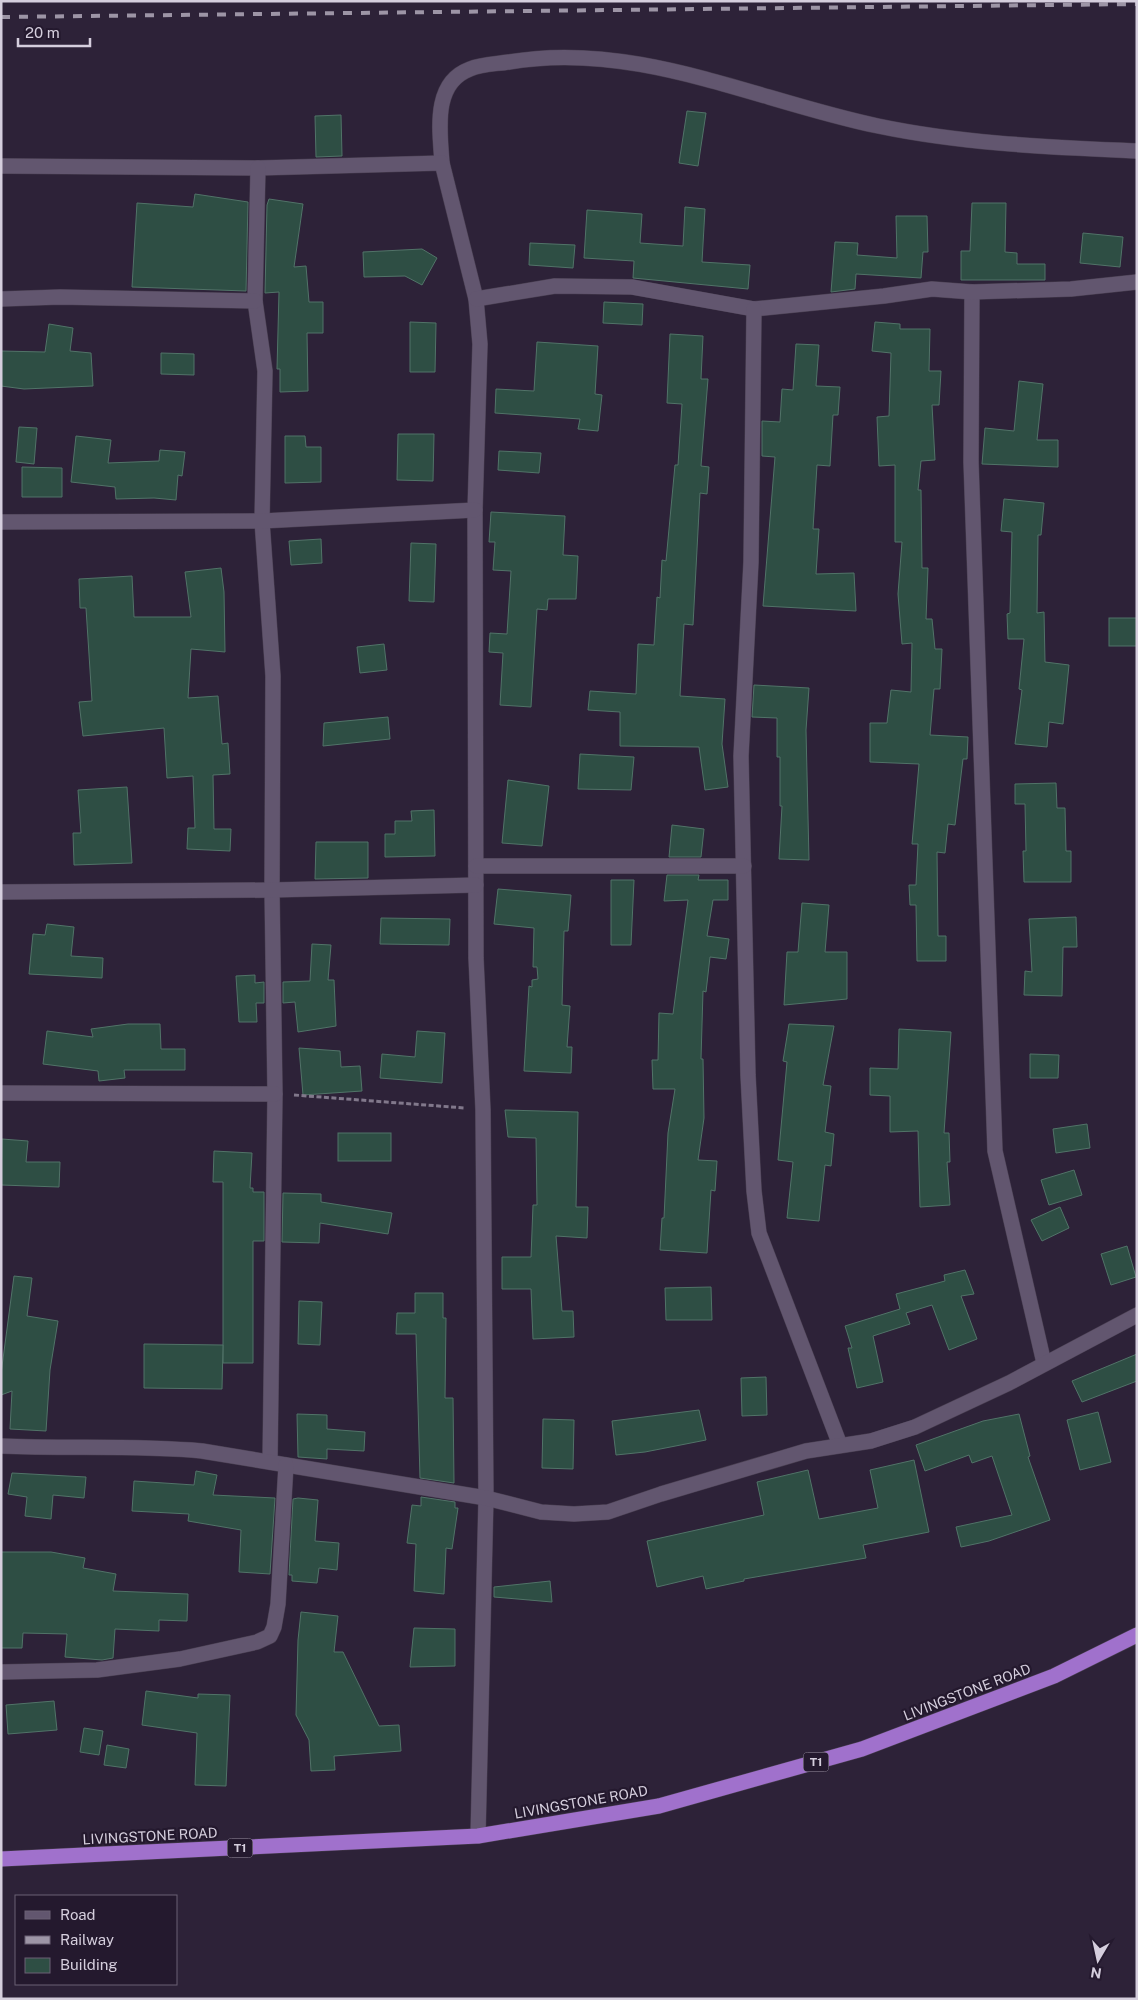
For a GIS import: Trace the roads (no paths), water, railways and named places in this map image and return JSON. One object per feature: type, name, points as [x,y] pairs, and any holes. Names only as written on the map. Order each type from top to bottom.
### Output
[{"type":"highway","name":"LIVINGSTONE ROAD","points":[[1,1859],[478,1836],[659,1806],[862,1749],[1054,1676],[1137,1635]]},
{"type":"street","points":[[478,1836],[486,1498],[483,1110],[476,958],[475,510],[480,344],[476,299],[442,163],[439,121],[444,94],[452,81],[469,69],[553,56],[659,68],[878,126],[1010,146],[1137,151]]},
{"type":"street","points":[[1,166],[258,168],[442,163]]},
{"type":"street","points":[[258,168],[255,301],[265,371],[262,521],[273,676],[272,890],[275,1094],[270,1462]]},
{"type":"street","points":[[476,299],[555,286],[632,287],[754,309],[932,289],[972,292],[1071,289],[1137,282]]},
{"type":"street","points":[[972,292],[970,462],[995,1151],[1044,1363]]},
{"type":"street","points":[[1,298],[60,297],[255,301]]},
{"type":"street","points":[[754,309],[751,562],[741,756],[748,1075],[754,1192],[759,1233],[840,1445]]},
{"type":"street","points":[[1,522],[262,521],[475,510]]},
{"type":"street","points":[[476,866],[744,866]]},
{"type":"street","points":[[1,892],[272,890],[476,885]]},
{"type":"street","points":[[1,1093],[275,1094]]},
{"type":"street","points":[[1,1446],[164,1448],[202,1451],[486,1498],[541,1512],[608,1512],[739,1470],[806,1451],[871,1441],[915,1427],[1009,1383],[1137,1315]]},
{"type":"street","points":[[1,1672],[97,1670],[180,1659],[257,1642],[270,1636],[274,1627],[278,1604],[286,1465]]},
{"type":"railway","points":[[1,17],[1137,4]]}]
